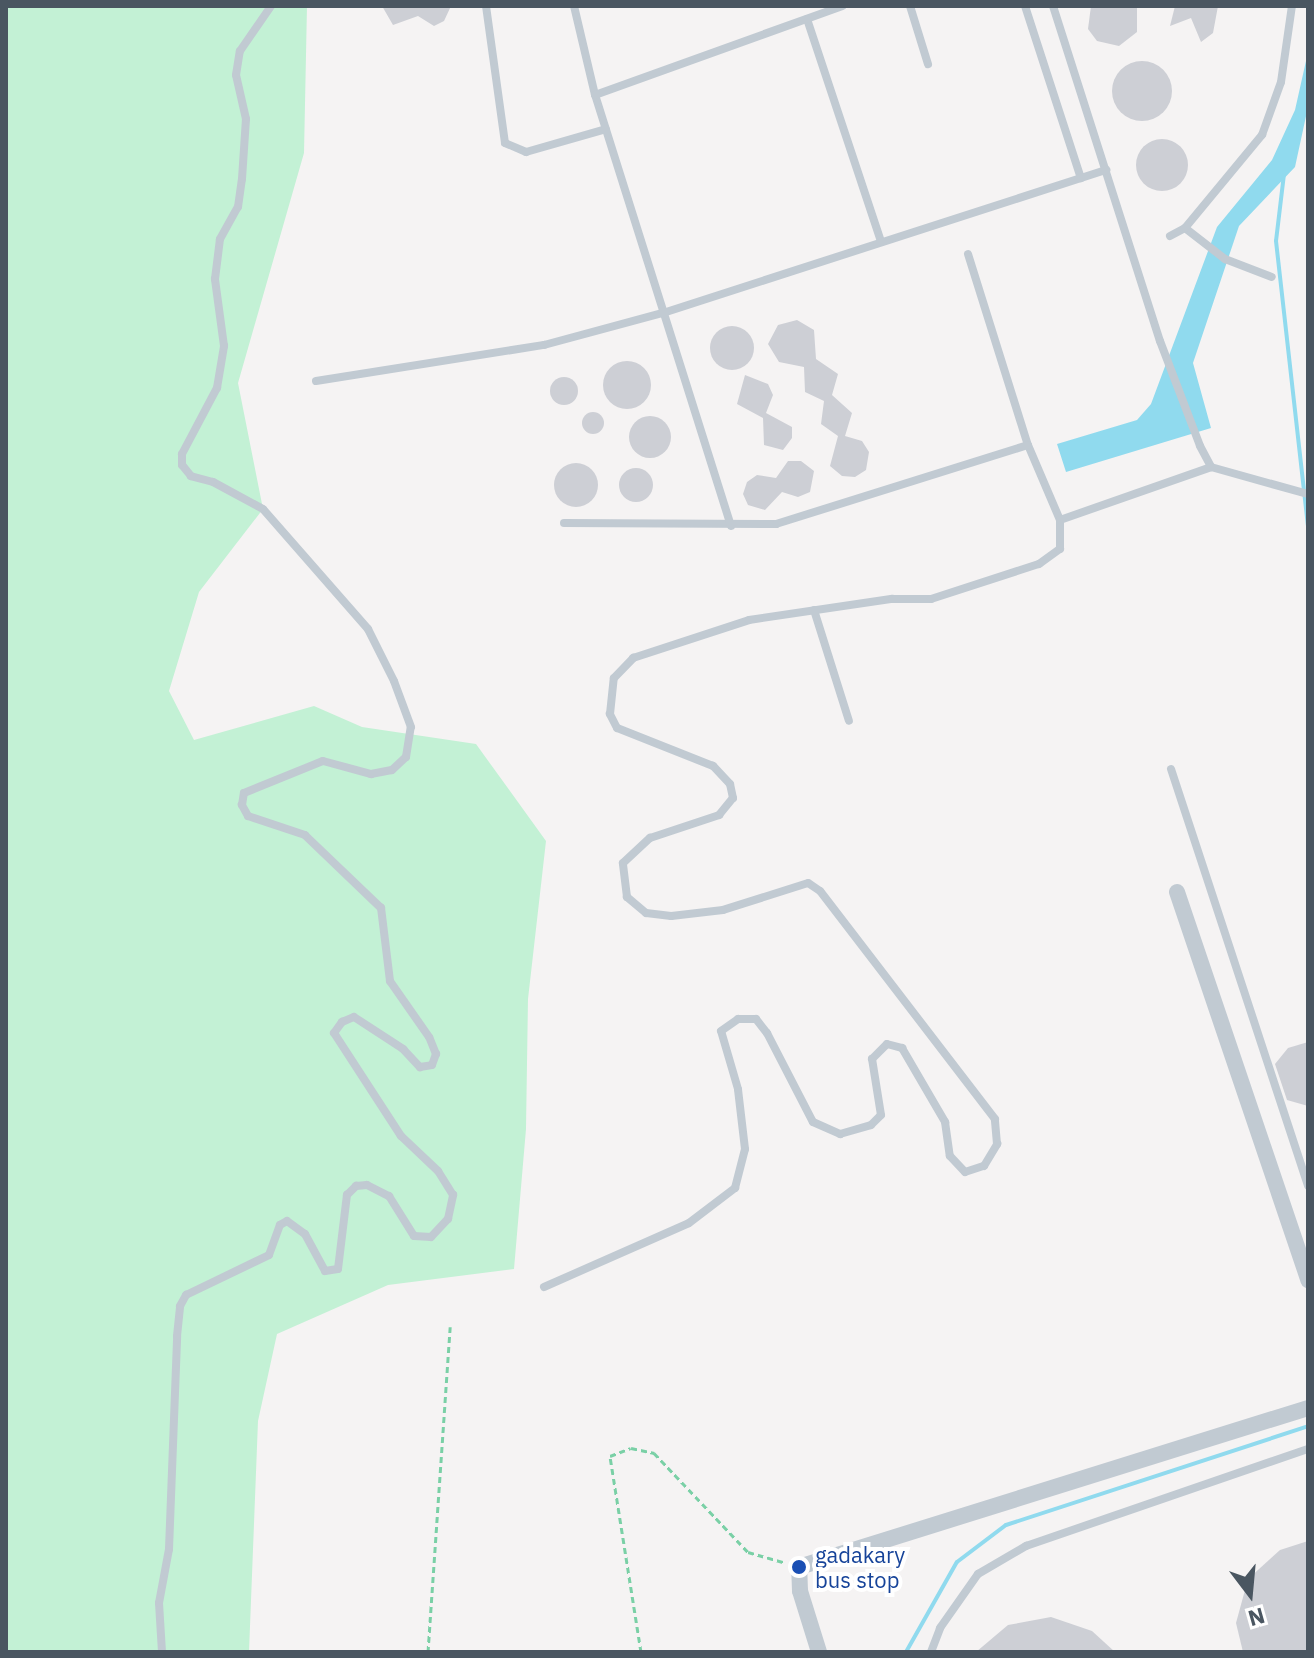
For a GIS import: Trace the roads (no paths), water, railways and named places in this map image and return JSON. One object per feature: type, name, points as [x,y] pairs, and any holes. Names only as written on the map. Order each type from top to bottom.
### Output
[{"type":"street","points":[[1177,892],[1308,1280]]},
{"type":"street","points":[[819,1652],[800,1591],[799,1567],[1308,1408]]},
{"type":"lane","points":[[162,1652],[159,1603],[169,1549],[177,1336],[186,1295],[269,1255],[280,1225],[287,1221],[305,1234],[325,1271],[338,1269],[347,1195],[356,1186],[367,1185],[389,1196],[414,1236],[431,1237],[448,1219],[453,1195],[438,1171],[401,1136],[334,1033],[342,1022],[354,1017],[403,1049],[420,1067],[432,1065],[436,1054],[429,1037],[390,981],[381,908],[305,835],[248,816],[242,805],[244,793],[323,761],[371,774],[392,770],[406,757],[411,727],[394,681],[368,629],[263,509],[213,482],[191,476],[182,465],[182,454],[217,388],[224,346],[215,279],[220,239],[238,207],[242,179],[246,119],[236,75],[240,51],[271,6]]},
{"type":"lane","points":[[486,6],[505,143],[526,152],[606,129]]},
{"type":"lane","points":[[574,6],[595,95],[731,526]]},
{"type":"lane","points":[[595,95],[842,6]]},
{"type":"lane","points":[[910,6],[928,64]]},
{"type":"lane","points":[[1025,6],[1081,178]]},
{"type":"lane","points":[[1053,6],[1160,341],[1211,467]]},
{"type":"lane","points":[[1170,236],[1185,228],[1262,135],[1281,82],[1292,6]]},
{"type":"lane","points":[[807,19],[881,242]]},
{"type":"lane","points":[[316,381],[544,345],[663,313],[1106,170]]},
{"type":"lane","points":[[1185,228],[1225,259],[1272,277]]},
{"type":"lane","points":[[544,1287],[689,1223],[735,1188],[745,1149],[738,1089],[721,1031],[738,1019],[756,1019],[767,1033],[813,1122],[840,1134],[871,1125],[881,1115],[872,1059],[887,1044],[902,1048],[945,1122],[950,1156],[965,1172],[984,1166],[997,1144],[995,1119],[820,891],[808,883],[723,910],[671,916],[646,913],[627,897],[623,863],[650,838],[719,815],[733,798],[730,784],[713,766],[617,728],[610,714],[614,678],[633,658],[653,649],[749,620],[941,597],[1052,560],[1060,549],[1060,520],[1028,445],[968,254]]},
{"type":"lane","points":[[564,523],[731,526],[805,517],[1028,445]]},
{"type":"lane","points":[[1060,520],[1211,467],[1275,481],[1308,494]]},
{"type":"lane","points":[[814,610],[849,721]]},
{"type":"lane","points":[[1171,769],[1308,1186]]},
{"type":"lane","points":[[931,1652],[940,1628],[978,1574],[1026,1546],[1308,1449]]},
{"type":"water","points":[[1308,52],[1308,107],[1295,167],[1239,226],[1193,363],[1211,428],[1066,472],[1057,444],[1137,420],[1151,404],[1217,227],[1272,160],[1295,110]]},
{"type":"waterway","points":[[1284,174],[1276,241],[1308,525]]},
{"type":"waterway","points":[[906,1652],[957,1562],[1006,1525],[1308,1426]]},
{"type":"place","name":"gadakary bus stop","points":[[799,1567]]}]
